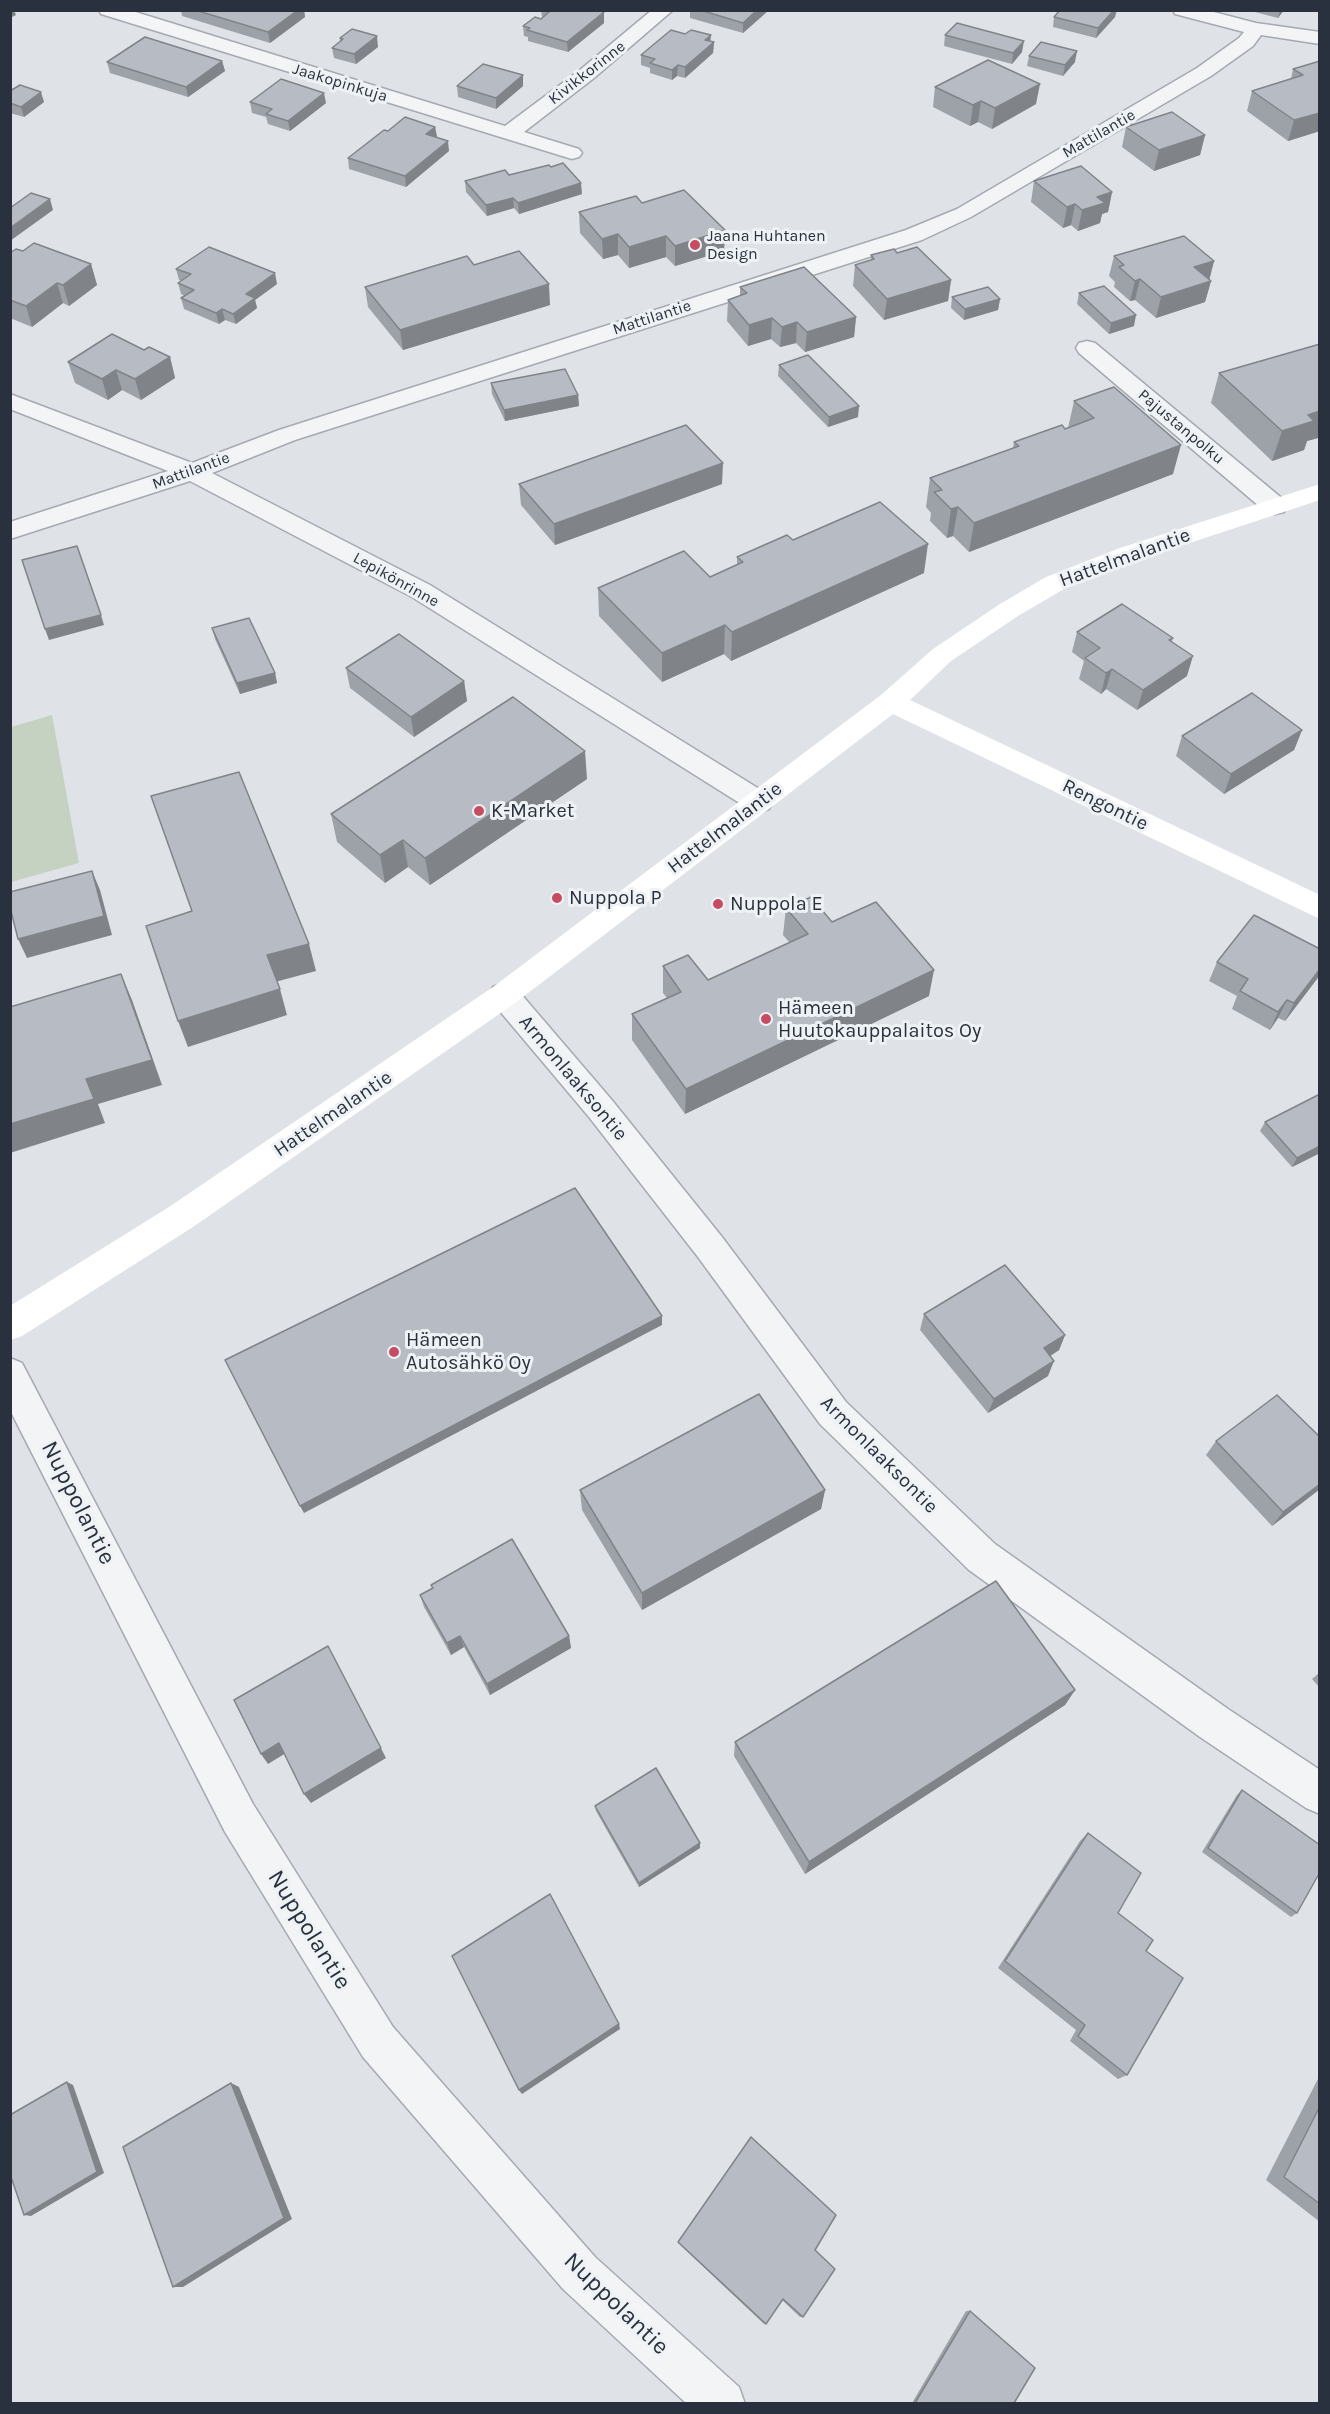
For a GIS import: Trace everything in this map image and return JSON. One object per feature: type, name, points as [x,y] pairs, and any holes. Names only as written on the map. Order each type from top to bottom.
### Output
[{"type":"main road","name":"Hattelmalantie","points":[[10,1325],[181,1217],[504,995],[891,702],[942,655],[1055,583],[1129,554],[1320,492]]},
{"type":"main road","name":"Rengontie","points":[[891,702],[1320,908]]},
{"type":"street","name":"Jaakopinkuja","points":[[108,10],[572,153]]},
{"type":"street","name":"Kivikkorinne","points":[[509,133],[587,74],[664,10]]},
{"type":"street","points":[[1182,10],[1257,29],[1320,38]]},
{"type":"street","name":"Mattilantie","points":[[10,531],[192,472],[287,435],[914,235],[964,213],[1204,72],[1246,42],[1257,29]]},
{"type":"street","name":"Pajustanpolku","points":[[1087,348],[1275,506]]},
{"type":"street","name":"Lepikönrinne","points":[[10,401],[192,472],[421,591],[759,802]]},
{"type":"street","name":"Armonlaaksontie","points":[[504,995],[600,1108],[710,1247],[833,1413],[982,1557],[1214,1723],[1320,1794]]},
{"type":"street","name":"Nuppolantie","points":[[10,1374],[239,1818],[378,2042],[579,2273],[722,2403]]},
{"type":"green space","points":[[52,715],[79,863],[11,882],[11,727]]},
{"type":"building","points":[[195,10],[298,10],[268,32]]},
{"type":"building","points":[[543,10],[598,10],[604,12],[567,42],[527,30],[530,28],[523,26],[535,17],[541,19],[549,12]]},
{"type":"building","points":[[700,10],[757,10],[743,23]]},
{"type":"building","points":[[1060,10],[1114,10],[1098,28],[1054,17]]},
{"type":"building","points":[[957,23],[1024,41],[1013,53],[945,35]]},
{"type":"building","points":[[352,29],[377,36],[354,54],[332,48],[343,39],[340,38]]},
{"type":"building","points":[[671,30],[685,34],[691,30],[711,35],[705,40],[714,42],[685,67],[678,65],[672,70],[650,63],[655,59],[641,55]]},
{"type":"building","points":[[145,37],[222,61],[186,87],[107,62]]},
{"type":"building","points":[[1041,42],[1077,51],[1065,65],[1029,56]]},
{"type":"building","points":[[988,60],[1040,84],[995,108],[981,101],[973,105],[935,87]]},
{"type":"building","points":[[1320,61],[1320,113],[1294,120],[1252,91],[1303,75],[1293,69]]},
{"type":"building","points":[[483,64],[523,75],[496,98],[457,86]]},
{"type":"building","points":[[281,79],[324,93],[288,121],[266,114],[272,109],[250,102]]},
{"type":"building","points":[[20,85],[41,92],[21,107],[10,103],[10,91]]},
{"type":"building","points":[[1172,112],[1205,135],[1159,150],[1126,127]]},
{"type":"building","points":[[405,117],[435,127],[426,134],[448,141],[405,176],[348,158],[384,130],[388,131]]},
{"type":"building","points":[[563,163],[581,183],[518,203],[513,198],[486,205],[465,181],[505,170],[509,175]]},
{"type":"building","points":[[1081,166],[1112,192],[1097,197],[1105,203],[1082,210],[1075,204],[1067,207],[1034,181]]},
{"type":"building","points":[[684,190],[725,230],[675,246],[666,236],[629,247],[618,234],[602,239],[579,212],[636,196],[642,203]]},
{"type":"building","points":[[31,193],[50,199],[10,228],[10,208]]},
{"type":"building","points":[[1184,236],[1214,261],[1194,267],[1211,281],[1161,297],[1140,279],[1135,281],[1119,267],[1124,265],[1114,256]]},
{"type":"building","points":[[34,243],[91,264],[63,285],[57,283],[26,306],[10,300],[10,253],[16,249],[23,251]]},
{"type":"building","points":[[209,247],[275,273],[246,294],[255,298],[233,314],[222,309],[216,313],[181,298],[194,290],[178,283],[191,274],[176,269]]},
{"type":"building","points":[[917,247],[951,280],[887,299],[855,265],[874,259],[871,255],[894,249],[897,253]]},
{"type":"building","points":[[519,251],[549,284],[400,330],[365,287],[467,256],[474,265]]},
{"type":"building","points":[[804,267],[856,317],[807,332],[797,322],[782,327],[772,318],[749,325],[728,300],[747,293],[740,287]]},
{"type":"building","points":[[1104,286],[1136,315],[1111,323],[1079,293]]},
{"type":"building","points":[[988,287],[1000,299],[965,309],[952,297]]},
{"type":"building","points":[[112,334],[144,350],[149,347],[170,357],[135,379],[116,370],[102,379],[68,362]]},
{"type":"building","points":[[1320,344],[1320,411],[1308,415],[1314,421],[1282,431],[1219,373]]},
{"type":"building","points":[[808,355],[859,406],[829,417],[779,365]]},
{"type":"building","points":[[565,369],[578,395],[504,410],[491,383]]},
{"type":"building","points":[[1114,387],[1181,445],[974,523],[958,507],[951,509],[934,492],[942,490],[930,478],[1019,446],[1014,442],[1062,425],[1065,429],[1094,418],[1074,401]]},
{"type":"building","points":[[686,425],[723,463],[554,524],[519,484]]},
{"type":"building","points":[[880,502],[928,544],[732,632],[725,625],[662,653],[598,588],[684,551],[710,577],[743,562],[737,557],[787,535],[793,540]]},
{"type":"building","points":[[77,546],[101,615],[45,629],[22,560]]},
{"type":"building","points":[[1122,604],[1173,638],[1169,640],[1193,656],[1143,690],[1112,669],[1106,673],[1085,658],[1100,648],[1077,632]]},
{"type":"building","points":[[249,618],[275,673],[237,683],[212,628]]},
{"type":"building","points":[[399,634],[464,681],[411,717],[346,668]]},
{"type":"building","points":[[1252,693],[1302,730],[1231,774],[1182,736]]},
{"type":"building","points":[[513,697],[585,751],[425,858],[403,840],[380,855],[331,814]]},
{"type":"building","points":[[239,772],[309,944],[267,955],[280,989],[178,1021],[146,926],[192,911],[151,796]]},
{"type":"building","points":[[92,871],[104,916],[18,939],[10,907],[10,892]]},
{"type":"building","points":[[811,897],[832,922],[876,902],[934,970],[686,1089],[632,1014],[681,992],[663,966],[688,955],[708,980],[808,934],[786,908]]},
{"type":"building","points":[[1254,915],[1320,949],[1320,969],[1294,1003],[1287,1000],[1278,1012],[1240,991],[1248,979],[1217,962]]},
{"type":"building","points":[[121,974],[152,1060],[86,1079],[94,1099],[10,1124],[10,1007]]},
{"type":"building","points":[[1320,1094],[1320,1146],[1297,1158],[1265,1122]]},
{"type":"building","points":[[575,1188],[662,1316],[300,1506],[225,1360]]},
{"type":"building","points":[[1005,1265],[1065,1335],[1044,1348],[1054,1361],[994,1399],[924,1314]]},
{"type":"building","points":[[759,1394],[825,1490],[642,1593],[580,1490]]},
{"type":"building","points":[[1277,1395],[1320,1437],[1320,1484],[1283,1512],[1216,1441]]},
{"type":"building","points":[[512,1539],[569,1636],[487,1684],[460,1636],[447,1643],[420,1595],[433,1588],[431,1585]]},
{"type":"building","points":[[996,1581],[1075,1690],[809,1862],[735,1742]]},
{"type":"building","points":[[328,1646],[381,1748],[304,1794],[279,1743],[261,1754],[234,1700]]},
{"type":"building","points":[[656,1768],[700,1843],[639,1883],[595,1806]]},
{"type":"building","points":[[1242,1790],[1320,1845],[1320,1872],[1297,1913],[1208,1848]]},
{"type":"building","points":[[1088,1833],[1141,1873],[1118,1913],[1153,1940],[1146,1951],[1183,1978],[1127,2075],[1078,2036],[1085,2025],[1005,1961]]},
{"type":"building","points":[[550,1894],[619,2024],[519,2090],[452,1956]]},
{"type":"building","points":[[67,2082],[97,2172],[24,2215],[10,2174],[10,2115]]},
{"type":"building","points":[[231,2083],[284,2218],[173,2287],[123,2147]]},
{"type":"building","points":[[1320,2106],[1320,2204],[1284,2177]]},
{"type":"building","points":[[751,2137],[836,2215],[815,2250],[835,2269],[803,2317],[783,2299],[766,2324],[678,2242]]},
{"type":"building","points":[[970,2311],[1035,2368],[1014,2403],[915,2403]]},
{"type":"place","name":"Jaana Huhtanen Design","points":[[695,245]]},
{"type":"place","name":"K-Market","points":[[479,811]]},
{"type":"place","name":"Nuppola P","points":[[557,898]]},
{"type":"place","name":"Nuppola E","points":[[718,904]]},
{"type":"place","name":"Hämeen Huutokauppalaitos Oy","points":[[766,1019]]},
{"type":"place","name":"Hämeen Autosähkö Oy","points":[[394,1352]]}]
